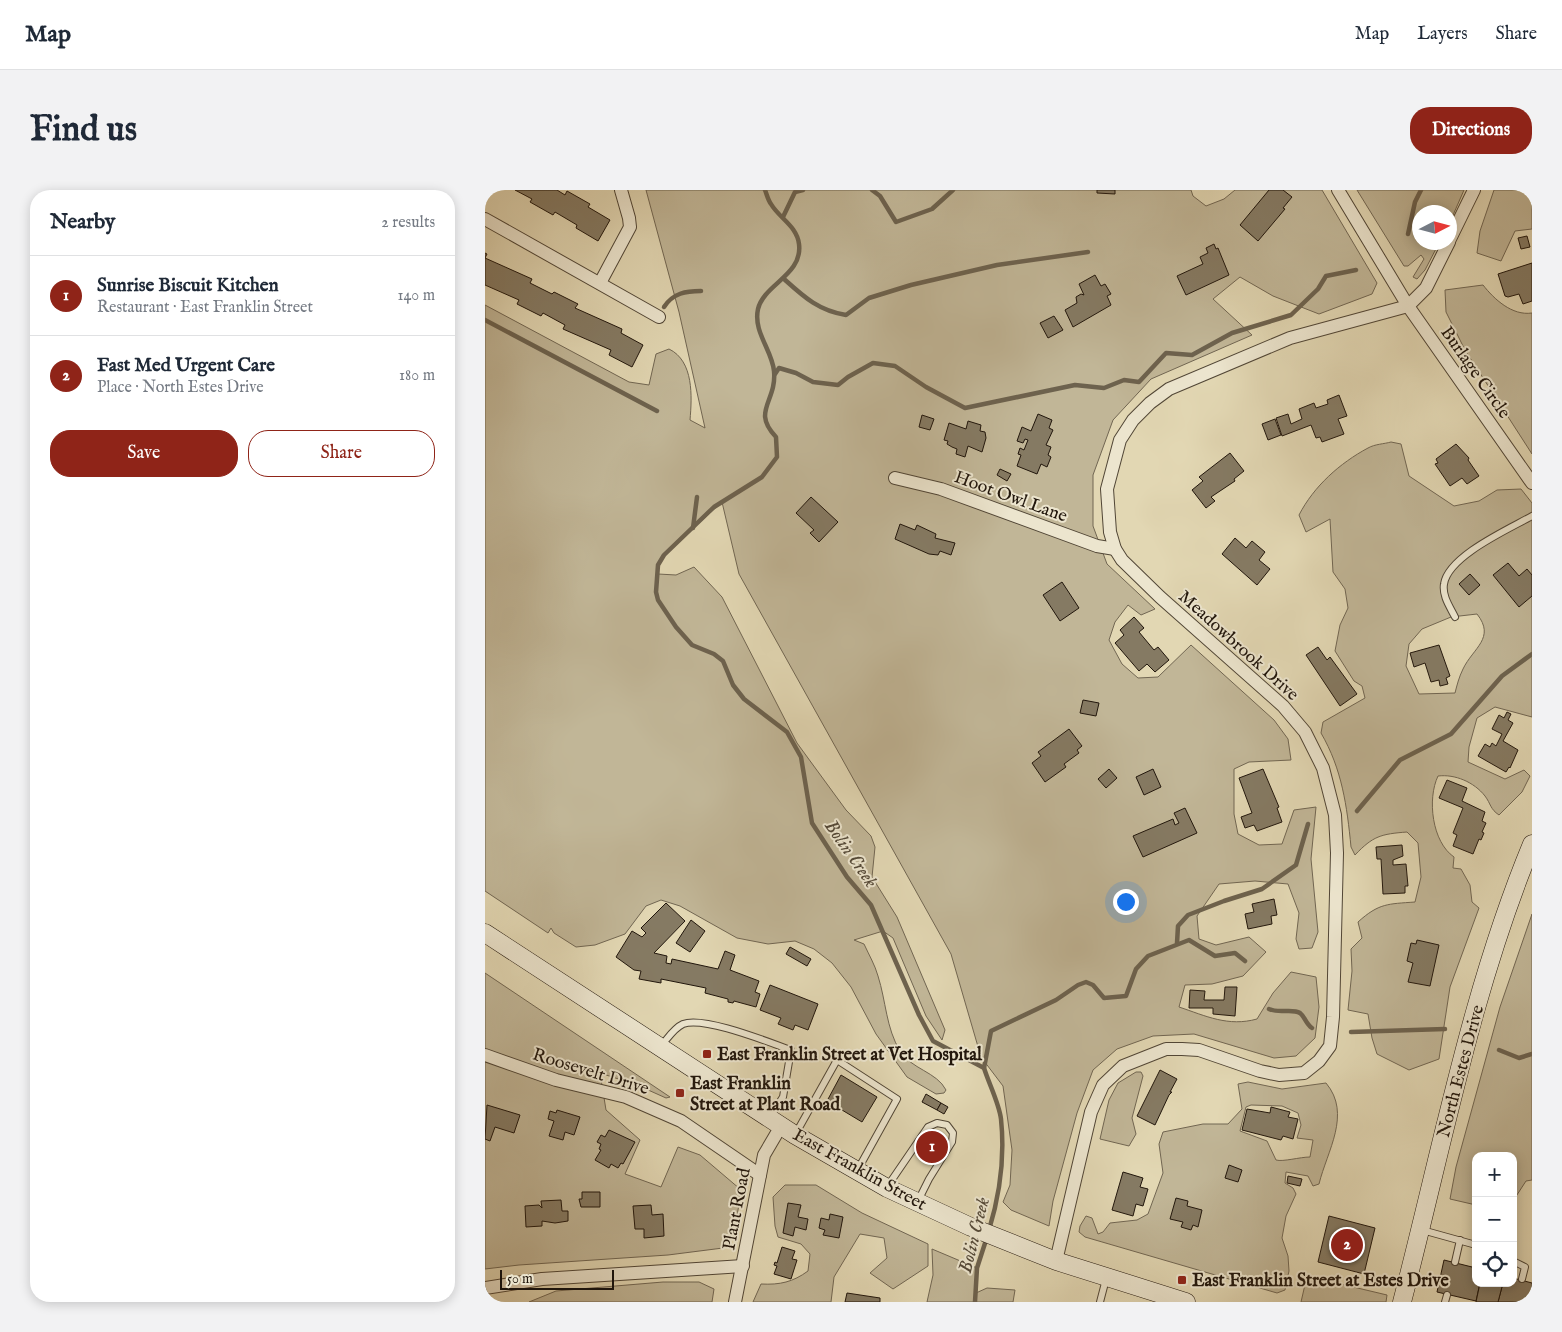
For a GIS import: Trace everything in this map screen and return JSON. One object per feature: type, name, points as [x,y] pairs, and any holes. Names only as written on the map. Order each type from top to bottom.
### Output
[{"type":"main road","name":"North Estes Drive","points":[[1402,1302],[1488,966],[1506,909],[1532,844]]},
{"type":"main road","name":"East Franklin Street","points":[[485,933],[782,1127],[856,1172],[938,1212],[1055,1261],[1159,1299],[1186,1302]]},
{"type":"street","points":[[600,283],[630,227],[621,190]]},
{"type":"street","name":"Burlage Circle","points":[[1338,190],[1408,306],[1532,483]]},
{"type":"street","points":[[1457,225],[1474,190]]},
{"type":"street","points":[[485,218],[659,317]]},
{"type":"street","points":[[1408,306],[1427,288],[1445,250]]},
{"type":"street","name":"Meadowbrook Drive","points":[[1055,1261],[1091,1112],[1103,1085],[1123,1066],[1166,1049],[1182,1049],[1199,1050],[1260,1071],[1279,1075],[1304,1073],[1319,1061],[1330,1046],[1333,1017],[1337,853],[1335,815],[1323,768],[1305,732],[1283,706],[1160,597],[1122,560],[1115,549],[1107,510],[1107,489],[1120,440],[1133,420],[1150,402],[1169,389],[1290,338],[1408,306]]},
{"type":"street","name":"Hoot Owl Lane","points":[[895,478],[941,489],[1097,546],[1115,549]]},
{"type":"street","name":"Roosevelt Drive","points":[[485,1055],[556,1080],[626,1097],[681,1121],[760,1175]]},
{"type":"street","name":"Plant Road","points":[[735,1302],[767,1148],[782,1127]]},
{"type":"street","points":[[485,1288],[542,1279],[743,1266]]},
{"type":"lane","points":[[1455,617],[1444,594],[1444,583],[1451,570],[1463,557],[1532,516]]},
{"type":"lane","points":[[660,1047],[678,1027],[686,1023],[700,1023],[791,1050],[783,1097],[782,1127]]},
{"type":"lane","points":[[782,1127],[837,1060],[897,1098],[856,1172]]},
{"type":"lane","points":[[887,1188],[928,1127],[937,1123],[947,1125],[953,1133],[952,1142],[929,1179],[918,1202]]},
{"type":"lane","points":[[1420,1230],[1472,1243]]},
{"type":"lane","points":[[1455,1262],[1460,1240]]},
{"type":"lane","points":[[1517,1263],[1525,1267],[1522,1280]]},
{"type":"lane","points":[[1100,1302],[1107,1279]]},
{"type":"shaded area","points":[[646,190],[1191,190],[1193,196],[1206,206],[1224,199],[1235,190],[1322,190],[1377,283],[1372,294],[1319,314],[1273,296],[1240,277],[1213,299],[1252,335],[1151,379],[1113,420],[1093,475],[1093,526],[1107,564],[1155,609],[1141,615],[1128,605],[1115,622],[1109,640],[1122,664],[1138,678],[1158,677],[1191,645],[1274,720],[1288,739],[1291,760],[1249,762],[1234,769],[1234,814],[1238,834],[1259,845],[1282,844],[1294,810],[1316,807],[1311,859],[1318,932],[1312,948],[1299,949],[1296,939],[1299,913],[1288,884],[1255,881],[1219,884],[1197,916],[1199,939],[1216,945],[1249,937],[1266,952],[1243,976],[1212,984],[1185,985],[1179,1007],[1227,1021],[1236,1022],[1257,1019],[1273,993],[1291,972],[1316,977],[1319,1007],[1315,1038],[1296,1056],[1274,1058],[1194,1034],[1153,1036],[1117,1049],[1093,1070],[1077,1113],[1053,1201],[1049,1226],[1011,1210],[1003,1202],[1010,1185],[1012,1150],[1003,1086],[981,1057],[951,954],[739,574],[722,502],[664,555],[658,565],[658,574],[676,575],[694,567],[722,597],[797,743],[846,810],[871,836],[875,847],[872,877],[897,917],[945,1030],[942,1040],[926,1016],[893,938],[883,931],[854,940],[864,944],[875,968],[881,985],[889,1024],[900,1051],[911,1062],[937,1079],[946,1090],[944,1093],[936,1094],[907,1077],[876,1034],[851,987],[832,963],[814,949],[795,941],[768,944],[737,938],[680,906],[661,900],[646,906],[625,934],[595,945],[576,947],[554,933],[551,928],[548,933],[485,891],[485,305],[629,382],[649,385],[656,354],[669,349],[683,362],[690,380],[690,420],[705,428],[679,312]]},
{"type":"shaded area","points":[[1357,190],[1464,190],[1457,206],[1412,205],[1412,250],[1435,250],[1425,270],[1417,279],[1413,277],[1424,259],[1421,255],[1408,266],[1404,266]]},
{"type":"shaded area","points":[[1494,190],[1532,190],[1532,229],[1515,231],[1501,261],[1477,253],[1480,231]]},
{"type":"shaded area","points":[[1483,285],[1492,296],[1511,309],[1517,312],[1532,313],[1532,454],[1465,350],[1446,312],[1445,290]]},
{"type":"shaded area","points":[[1391,442],[1401,444],[1409,476],[1454,506],[1479,501],[1497,490],[1521,489],[1532,503],[1532,717],[1495,707],[1477,718],[1469,747],[1468,762],[1505,779],[1524,770],[1530,776],[1522,792],[1499,815],[1494,811],[1481,791],[1470,783],[1451,776],[1438,776],[1432,808],[1436,831],[1447,850],[1454,857],[1453,868],[1461,869],[1470,885],[1472,902],[1479,908],[1450,987],[1439,1059],[1409,1070],[1377,1054],[1368,1014],[1348,1010],[1352,971],[1351,949],[1362,938],[1358,922],[1378,908],[1398,903],[1415,902],[1421,877],[1418,843],[1407,832],[1378,837],[1355,855],[1351,847],[1348,817],[1339,774],[1321,733],[1323,722],[1365,698],[1362,686],[1354,681],[1335,651],[1340,625],[1348,608],[1345,589],[1333,572],[1330,519],[1306,532],[1299,515],[1312,494],[1338,468],[1368,448]],"holes":[[[1477,614],[1482,622],[1484,636],[1463,669],[1455,693],[1419,694],[1406,666],[1409,644],[1422,629],[1451,617]]]},
{"type":"shaded area","points":[[1532,914],[1532,1180],[1526,1181],[1517,1195],[1517,1152],[1472,1152],[1472,1204],[1450,1199],[1456,1167],[1500,1007]]},
{"type":"shaded area","points":[[485,973],[670,1097],[666,1098],[637,1085],[600,1073],[606,1110],[640,1140],[625,1174],[661,1187],[678,1147],[700,1155],[740,1189],[736,1220],[723,1248],[668,1255],[485,1269]]},
{"type":"shaded area","points":[[1136,1072],[1141,1072],[1143,1076],[1132,1118],[1136,1134],[1129,1146],[1100,1139],[1109,1100],[1118,1083]]},
{"type":"shaded area","points":[[1248,1082],[1282,1089],[1326,1083],[1337,1107],[1337,1120],[1332,1146],[1319,1184],[1313,1186],[1308,1176],[1286,1172],[1285,1183],[1293,1188],[1296,1194],[1286,1216],[1282,1238],[1288,1256],[1289,1271],[1285,1290],[1277,1293],[1085,1237],[1079,1232],[1086,1216],[1092,1218],[1098,1234],[1103,1232],[1110,1223],[1137,1220],[1148,1214],[1163,1173],[1159,1144],[1163,1132],[1203,1124],[1228,1124],[1242,1109],[1238,1084]],"holes":[[[1251,1105],[1282,1106],[1298,1113],[1301,1125],[1297,1138],[1313,1140],[1310,1157],[1276,1160],[1267,1141],[1240,1131],[1246,1107]]]},
{"type":"shaded area","points":[[785,1185],[816,1185],[862,1213],[928,1244],[928,1266],[893,1289],[870,1273],[887,1258],[884,1238],[860,1234],[834,1277],[831,1302],[753,1302],[761,1284],[786,1282],[808,1271],[810,1254],[801,1244],[778,1237],[775,1226],[773,1197]]},
{"type":"shaded area","points":[[932,1249],[977,1268],[976,1293],[987,1288],[1015,1290],[1013,1302],[927,1302],[933,1275]]},
{"type":"shaded area","points":[[1307,1276],[1387,1295],[1386,1302],[1301,1302]]},
{"type":"shaded area","points":[[663,1282],[699,1282],[714,1289],[712,1302],[529,1302],[556,1291]]},
{"type":"building","points":[[515,190],[557,190],[565,195],[567,191],[590,204],[588,207],[610,220],[598,241],[576,228],[577,225],[555,212],[553,215],[530,202],[532,199]]},
{"type":"building","points":[[1097,190],[1115,190],[1115,194],[1097,193]]},
{"type":"building","points":[[1269,190],[1283,190],[1292,197],[1283,208],[1285,209],[1258,241],[1240,225]]},
{"type":"building","points":[[1527,236],[1530,247],[1521,249],[1518,238]]},
{"type":"building","points":[[1214,244],[1216,249],[1218,248],[1229,275],[1186,295],[1177,276],[1203,264],[1200,257],[1208,253],[1206,248]]},
{"type":"building","points":[[485,258],[532,279],[530,283],[552,294],[554,292],[578,304],[575,308],[622,329],[621,333],[643,345],[632,367],[609,355],[611,350],[563,329],[565,325],[543,313],[541,316],[517,304],[519,300],[485,285]]},
{"type":"building","points":[[1532,263],[1532,301],[1523,304],[1519,294],[1505,296],[1498,274]]},
{"type":"building","points":[[1095,275],[1101,286],[1105,284],[1111,294],[1107,296],[1111,305],[1073,327],[1065,310],[1077,303],[1076,297],[1081,294],[1084,295],[1079,284]]},
{"type":"building","points":[[1054,316],[1063,330],[1048,338],[1040,323]]},
{"type":"building","points":[[1339,395],[1347,416],[1338,419],[1344,434],[1322,442],[1320,437],[1316,438],[1311,425],[1282,436],[1276,418],[1288,414],[1291,424],[1302,419],[1299,409],[1314,403],[1316,408],[1328,404],[1327,400]]},
{"type":"building","points":[[1038,414],[1052,420],[1049,428],[1053,430],[1046,445],[1051,447],[1048,455],[1051,457],[1047,467],[1041,464],[1037,474],[1017,466],[1021,455],[1018,454],[1020,448],[1024,450],[1028,440],[1025,439],[1023,443],[1017,441],[1022,427],[1031,431]]},
{"type":"building","points":[[922,415],[934,419],[930,430],[919,427]]},
{"type":"building","points":[[1275,419],[1281,435],[1268,440],[1262,424]]},
{"type":"building","points":[[968,421],[981,425],[980,431],[985,432],[986,438],[982,452],[968,446],[965,457],[956,454],[957,449],[947,444],[948,441],[944,440],[949,423],[966,429]]},
{"type":"building","points":[[1456,444],[1469,458],[1468,460],[1479,476],[1467,484],[1462,478],[1450,486],[1435,464],[1438,463],[1436,459]]},
{"type":"building","points":[[1230,453],[1244,471],[1234,479],[1235,481],[1211,497],[1215,501],[1206,508],[1192,490],[1203,481],[1199,477]]},
{"type":"building","points":[[1000,469],[1011,474],[1007,481],[997,475]]},
{"type":"building","points":[[811,497],[838,522],[819,542],[810,533],[814,530],[796,513]]},
{"type":"building","points":[[900,524],[915,530],[917,525],[936,534],[935,538],[955,543],[951,555],[940,551],[938,555],[929,554],[895,539]]},
{"type":"building","points":[[1235,538],[1246,548],[1252,541],[1265,552],[1259,560],[1270,569],[1257,585],[1222,554]]},
{"type":"building","points":[[1508,563],[1519,576],[1527,569],[1532,575],[1532,596],[1519,607],[1493,575]]},
{"type":"building","points":[[1470,574],[1480,585],[1469,595],[1459,584]]},
{"type":"building","points":[[1062,582],[1079,608],[1060,621],[1043,595]]},
{"type":"building","points":[[1134,617],[1144,628],[1139,632],[1154,650],[1158,647],[1169,660],[1155,672],[1147,664],[1139,671],[1115,643],[1124,635],[1120,630]]},
{"type":"building","points":[[1439,645],[1450,676],[1446,678],[1448,684],[1440,686],[1439,680],[1431,682],[1425,663],[1414,667],[1410,653]]},
{"type":"building","points":[[1318,647],[1327,660],[1330,657],[1357,694],[1340,706],[1306,655]]},
{"type":"building","points":[[1083,700],[1099,703],[1096,716],[1080,713]]},
{"type":"building","points":[[1507,712],[1511,714],[1508,720],[1513,723],[1503,741],[1518,750],[1510,768],[1506,772],[1478,756],[1485,744],[1490,747],[1492,743],[1496,746],[1502,734],[1492,729],[1499,715],[1504,718]]},
{"type":"building","points":[[1069,729],[1082,746],[1077,750],[1079,753],[1064,764],[1066,767],[1045,782],[1032,763],[1041,756],[1038,752]]},
{"type":"building","points":[[1109,769],[1117,778],[1106,788],[1098,779]]},
{"type":"building","points":[[1153,769],[1161,787],[1144,795],[1136,777]]},
{"type":"building","points":[[1263,769],[1279,807],[1277,808],[1282,822],[1257,831],[1254,825],[1245,828],[1241,817],[1252,813],[1239,778]]},
{"type":"building","points":[[1447,780],[1467,788],[1462,801],[1485,812],[1482,821],[1486,823],[1482,832],[1484,833],[1481,840],[1479,839],[1473,854],[1453,846],[1457,835],[1453,833],[1463,808],[1439,798]]},
{"type":"building","points":[[1185,808],[1197,833],[1143,857],[1133,836],[1173,819],[1175,825],[1179,823],[1174,813]]},
{"type":"building","points":[[1402,845],[1403,856],[1393,860],[1393,865],[1406,864],[1408,886],[1405,886],[1405,893],[1383,894],[1381,859],[1377,859],[1376,847]]},
{"type":"building","points":[[1274,899],[1277,915],[1271,916],[1272,924],[1248,929],[1245,914],[1254,912],[1252,904]]},
{"type":"building","points":[[666,903],[685,921],[654,953],[667,956],[666,963],[671,964],[672,959],[718,969],[725,951],[735,955],[730,970],[759,981],[755,992],[760,994],[756,1007],[734,1001],[733,1003],[728,1002],[728,999],[705,993],[706,988],[661,979],[661,983],[639,979],[641,971],[634,970],[616,957],[632,931],[642,937],[646,933],[641,928]]},
{"type":"building","points":[[691,920],[705,931],[690,952],[676,943]]},
{"type":"building","points":[[1417,940],[1439,945],[1430,986],[1408,982],[1413,963],[1407,961],[1411,943],[1416,944]]},
{"type":"building","points":[[790,947],[811,959],[807,966],[786,954]]},
{"type":"building","points":[[770,985],[818,1004],[808,1030],[795,1025],[793,1030],[778,1024],[781,1018],[760,1010]]},
{"type":"building","points":[[1225,987],[1237,987],[1235,1016],[1213,1014],[1213,1008],[1189,1008],[1190,990],[1205,991],[1204,1000],[1224,1000]]},
{"type":"building","points":[[1160,1070],[1177,1079],[1155,1125],[1137,1116]]},
{"type":"building","points":[[841,1075],[877,1097],[862,1122],[827,1101]]},
{"type":"building","points":[[926,1094],[941,1103],[937,1110],[922,1102]]},
{"type":"building","points":[[941,1103],[948,1107],[944,1114],[937,1110]]},
{"type":"building","points":[[487,1105],[520,1115],[514,1133],[495,1127],[490,1141],[485,1139]]},
{"type":"building","points":[[1271,1107],[1290,1112],[1288,1117],[1298,1119],[1293,1139],[1283,1136],[1281,1140],[1242,1130],[1247,1109],[1270,1113]]},
{"type":"building","points":[[557,1110],[580,1117],[574,1135],[565,1132],[563,1140],[549,1136],[554,1121],[548,1119],[550,1111],[556,1113]]},
{"type":"building","points":[[928,1129],[950,1143],[936,1165],[914,1152]]},
{"type":"building","points":[[609,1130],[635,1142],[623,1164],[621,1163],[618,1168],[611,1164],[609,1168],[595,1160],[601,1150],[599,1149],[601,1144],[597,1142],[601,1135],[605,1137]]},
{"type":"building","points":[[1229,1165],[1242,1170],[1238,1182],[1225,1178]]},
{"type":"building","points":[[1123,1172],[1143,1178],[1140,1187],[1148,1189],[1143,1206],[1136,1204],[1133,1216],[1112,1210]]},
{"type":"building","points":[[1288,1176],[1302,1179],[1300,1186],[1287,1183]]},
{"type":"building","points":[[582,1192],[600,1192],[600,1207],[581,1207],[579,1199],[582,1199]]},
{"type":"building","points":[[1176,1198],[1188,1201],[1187,1206],[1202,1210],[1198,1227],[1193,1225],[1191,1230],[1181,1227],[1183,1222],[1170,1219]]},
{"type":"building","points":[[561,1200],[562,1211],[568,1211],[568,1221],[555,1223],[542,1221],[542,1226],[526,1227],[525,1206],[539,1205],[542,1208],[541,1201]]},
{"type":"building","points":[[788,1203],[801,1205],[798,1217],[808,1219],[806,1230],[795,1227],[793,1236],[783,1233]]},
{"type":"building","points":[[651,1205],[652,1215],[663,1214],[664,1236],[644,1238],[644,1229],[635,1229],[633,1206]]},
{"type":"building","points":[[830,1214],[843,1217],[839,1238],[823,1235],[825,1230],[819,1228],[821,1218],[829,1220]]},
{"type":"building","points":[[1329,1216],[1375,1228],[1364,1274],[1318,1262]]},
{"type":"building","points":[[782,1247],[795,1251],[792,1259],[797,1260],[791,1279],[774,1274],[777,1266],[774,1265],[775,1262],[777,1263]]},
{"type":"building","points":[[1444,1260],[1472,1267],[1472,1287],[1479,1287],[1476,1301],[1437,1292]]},
{"type":"building","points":[[1517,1279],[1532,1283],[1532,1302],[1498,1302],[1502,1287],[1517,1287]]},
{"type":"building","points":[[1479,1287],[1502,1287],[1498,1302],[1476,1302]]},
{"type":"building","points":[[847,1293],[880,1298],[880,1302],[845,1302]]},
{"type":"waterway","name":"Bolin Creek","points":[[765,190],[774,209],[795,232],[799,244],[799,255],[795,264],[767,293],[758,309],[757,317],[760,333],[773,363],[774,382],[765,413],[769,428],[776,437],[777,457],[762,477],[714,507],[664,555],[658,565],[656,592],[658,600],[676,627],[692,645],[714,654],[723,661],[733,685],[744,699],[787,732],[801,757],[812,823],[847,877],[871,905],[919,1015],[933,1041],[984,1068],[998,1107],[1002,1133],[1001,1175],[989,1230]]},
{"type":"waterway","points":[[783,217],[795,192],[803,190]]},
{"type":"waterway","points":[[872,190],[880,196],[896,222],[932,209],[953,190]]},
{"type":"waterway","points":[[1408,234],[1415,202],[1421,190]]},
{"type":"waterway","points":[[784,279],[820,307],[846,315],[869,298],[911,285],[997,265],[1088,252]]},
{"type":"waterway","points":[[775,374],[779,368],[796,373],[813,382],[838,385],[873,363],[895,366],[926,387],[965,408],[1075,385],[1104,388],[1124,380],[1139,382],[1166,353],[1192,355],[1232,333],[1291,315],[1318,289],[1326,276],[1356,270]]},
{"type":"waterway","points":[[664,307],[671,299],[680,294],[701,291]]},
{"type":"waterway","points":[[485,320],[657,411]]},
{"type":"waterway","points":[[693,528],[697,497]]},
{"type":"waterway","points":[[1357,811],[1400,760],[1451,734],[1502,676],[1532,654]]},
{"type":"waterway","points":[[1177,943],[1178,926],[1188,915],[1262,889],[1296,865],[1308,824]]},
{"type":"waterway","points":[[984,1068],[991,1031],[1056,1000],[1078,985],[1086,982],[1093,985],[1104,998],[1126,996],[1136,969],[1148,956],[1189,940],[1215,956],[1235,953],[1245,961]]},
{"type":"waterway","points":[[1269,1009],[1300,1013],[1312,1028]]},
{"type":"waterway","points":[[1351,1032],[1445,1029]]},
{"type":"waterway","points":[[1499,1050],[1519,1058],[1532,1054]]},
{"type":"waterway","name":"Bolin Creek","points":[[975,1302],[977,1268],[987,1237]]},
{"type":"place","name":"East Franklin Street at Vet Hospital","points":[[707,1054]]},
{"type":"place","name":"East Franklin Street at Plant Road","points":[[680,1093]]},
{"type":"place","name":"Sunrise Biscuit Kitchen","points":[[932,1147]]},
{"type":"place","name":"Fast Med Urgent Care","points":[[1347,1245]]},
{"type":"place","name":"East Franklin Street at Estes Drive","points":[[1182,1280]]}]
